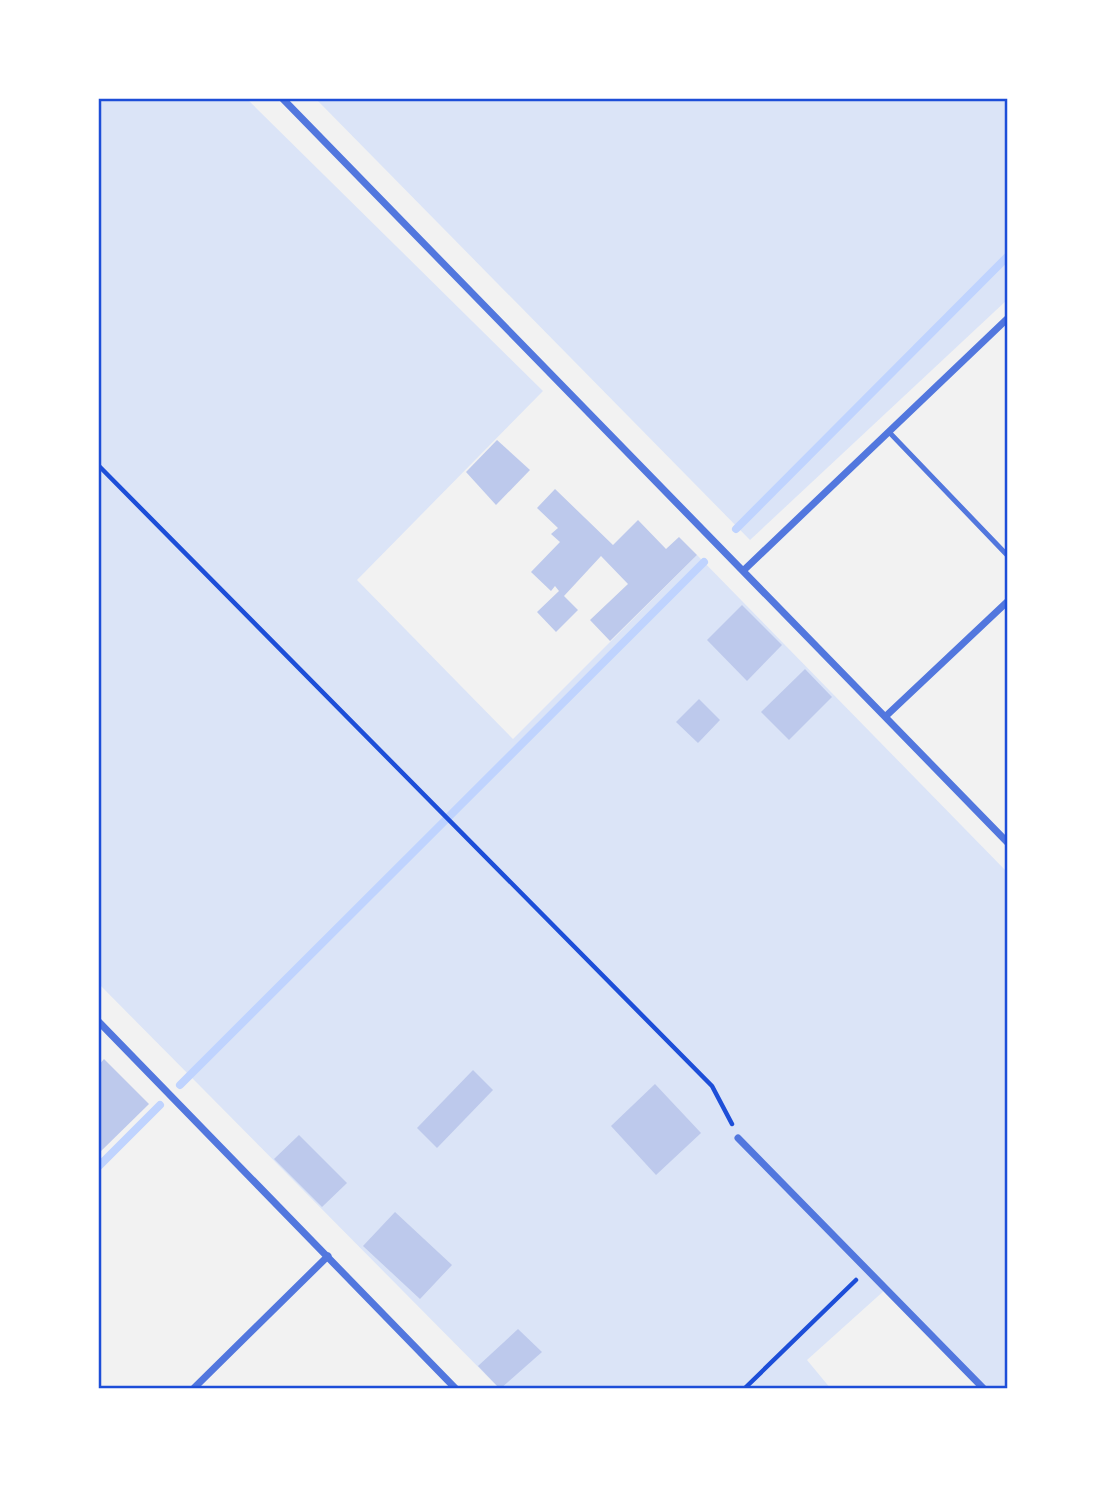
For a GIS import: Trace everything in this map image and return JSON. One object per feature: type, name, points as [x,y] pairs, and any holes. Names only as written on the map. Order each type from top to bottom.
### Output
[{"type":"street","points":[[282,98],[1008,843]]},
{"type":"street","points":[[744,570],[1008,318]]},
{"type":"street","points":[[886,716],[1008,601]]},
{"type":"street","points":[[98,1021],[456,1389]]},
{"type":"street","points":[[738,1138],[984,1389]]},
{"type":"street","points":[[193,1389],[328,1256]]},
{"type":"lane","points":[[888,432],[1008,555]]},
{"type":"path","points":[[98,466],[712,1086],[738,1138]]},
{"type":"path","points":[[744,1389],[866,1269]]},
{"type":"shaded area","points":[[98,98],[246,98],[543,391],[357,580],[513,739],[697,555],[1008,873],[1008,1389],[984,1389],[886,1289],[807,1360],[831,1389],[500,1389],[98,983]]},
{"type":"shaded area","points":[[315,98],[1008,98],[1008,299],[750,540]]},
{"type":"building","points":[[497,440],[530,470],[496,505],[466,472]]},
{"type":"building","points":[[555,489],[613,545],[638,520],[666,549],[679,537],[697,555],[610,641],[590,620],[628,584],[601,556],[564,596],[578,610],[556,632],[537,612],[559,591],[555,586],[551,591],[531,572],[560,542],[551,534],[558,528],[537,508]]},
{"type":"building","points":[[742,605],[782,645],[747,681],[707,640]]},
{"type":"building","points":[[805,669],[832,697],[789,740],[761,712]]},
{"type":"building","points":[[699,699],[720,720],[698,743],[676,722]]},
{"type":"building","points":[[104,1059],[149,1104],[98,1154],[98,1066]]},
{"type":"building","points":[[473,1070],[493,1090],[437,1148],[417,1128]]},
{"type":"building","points":[[655,1084],[701,1133],[656,1175],[611,1126]]},
{"type":"building","points":[[299,1135],[347,1183],[322,1207],[274,1159]]},
{"type":"building","points":[[395,1212],[452,1265],[420,1299],[363,1246]]},
{"type":"building","points":[[518,1329],[542,1352],[500,1389],[478,1366]]},
{"type":"waterway","points":[[736,529],[1008,256]]},
{"type":"waterway","points":[[180,1085],[704,562]]},
{"type":"waterway","points":[[98,1167],[160,1105]]}]
